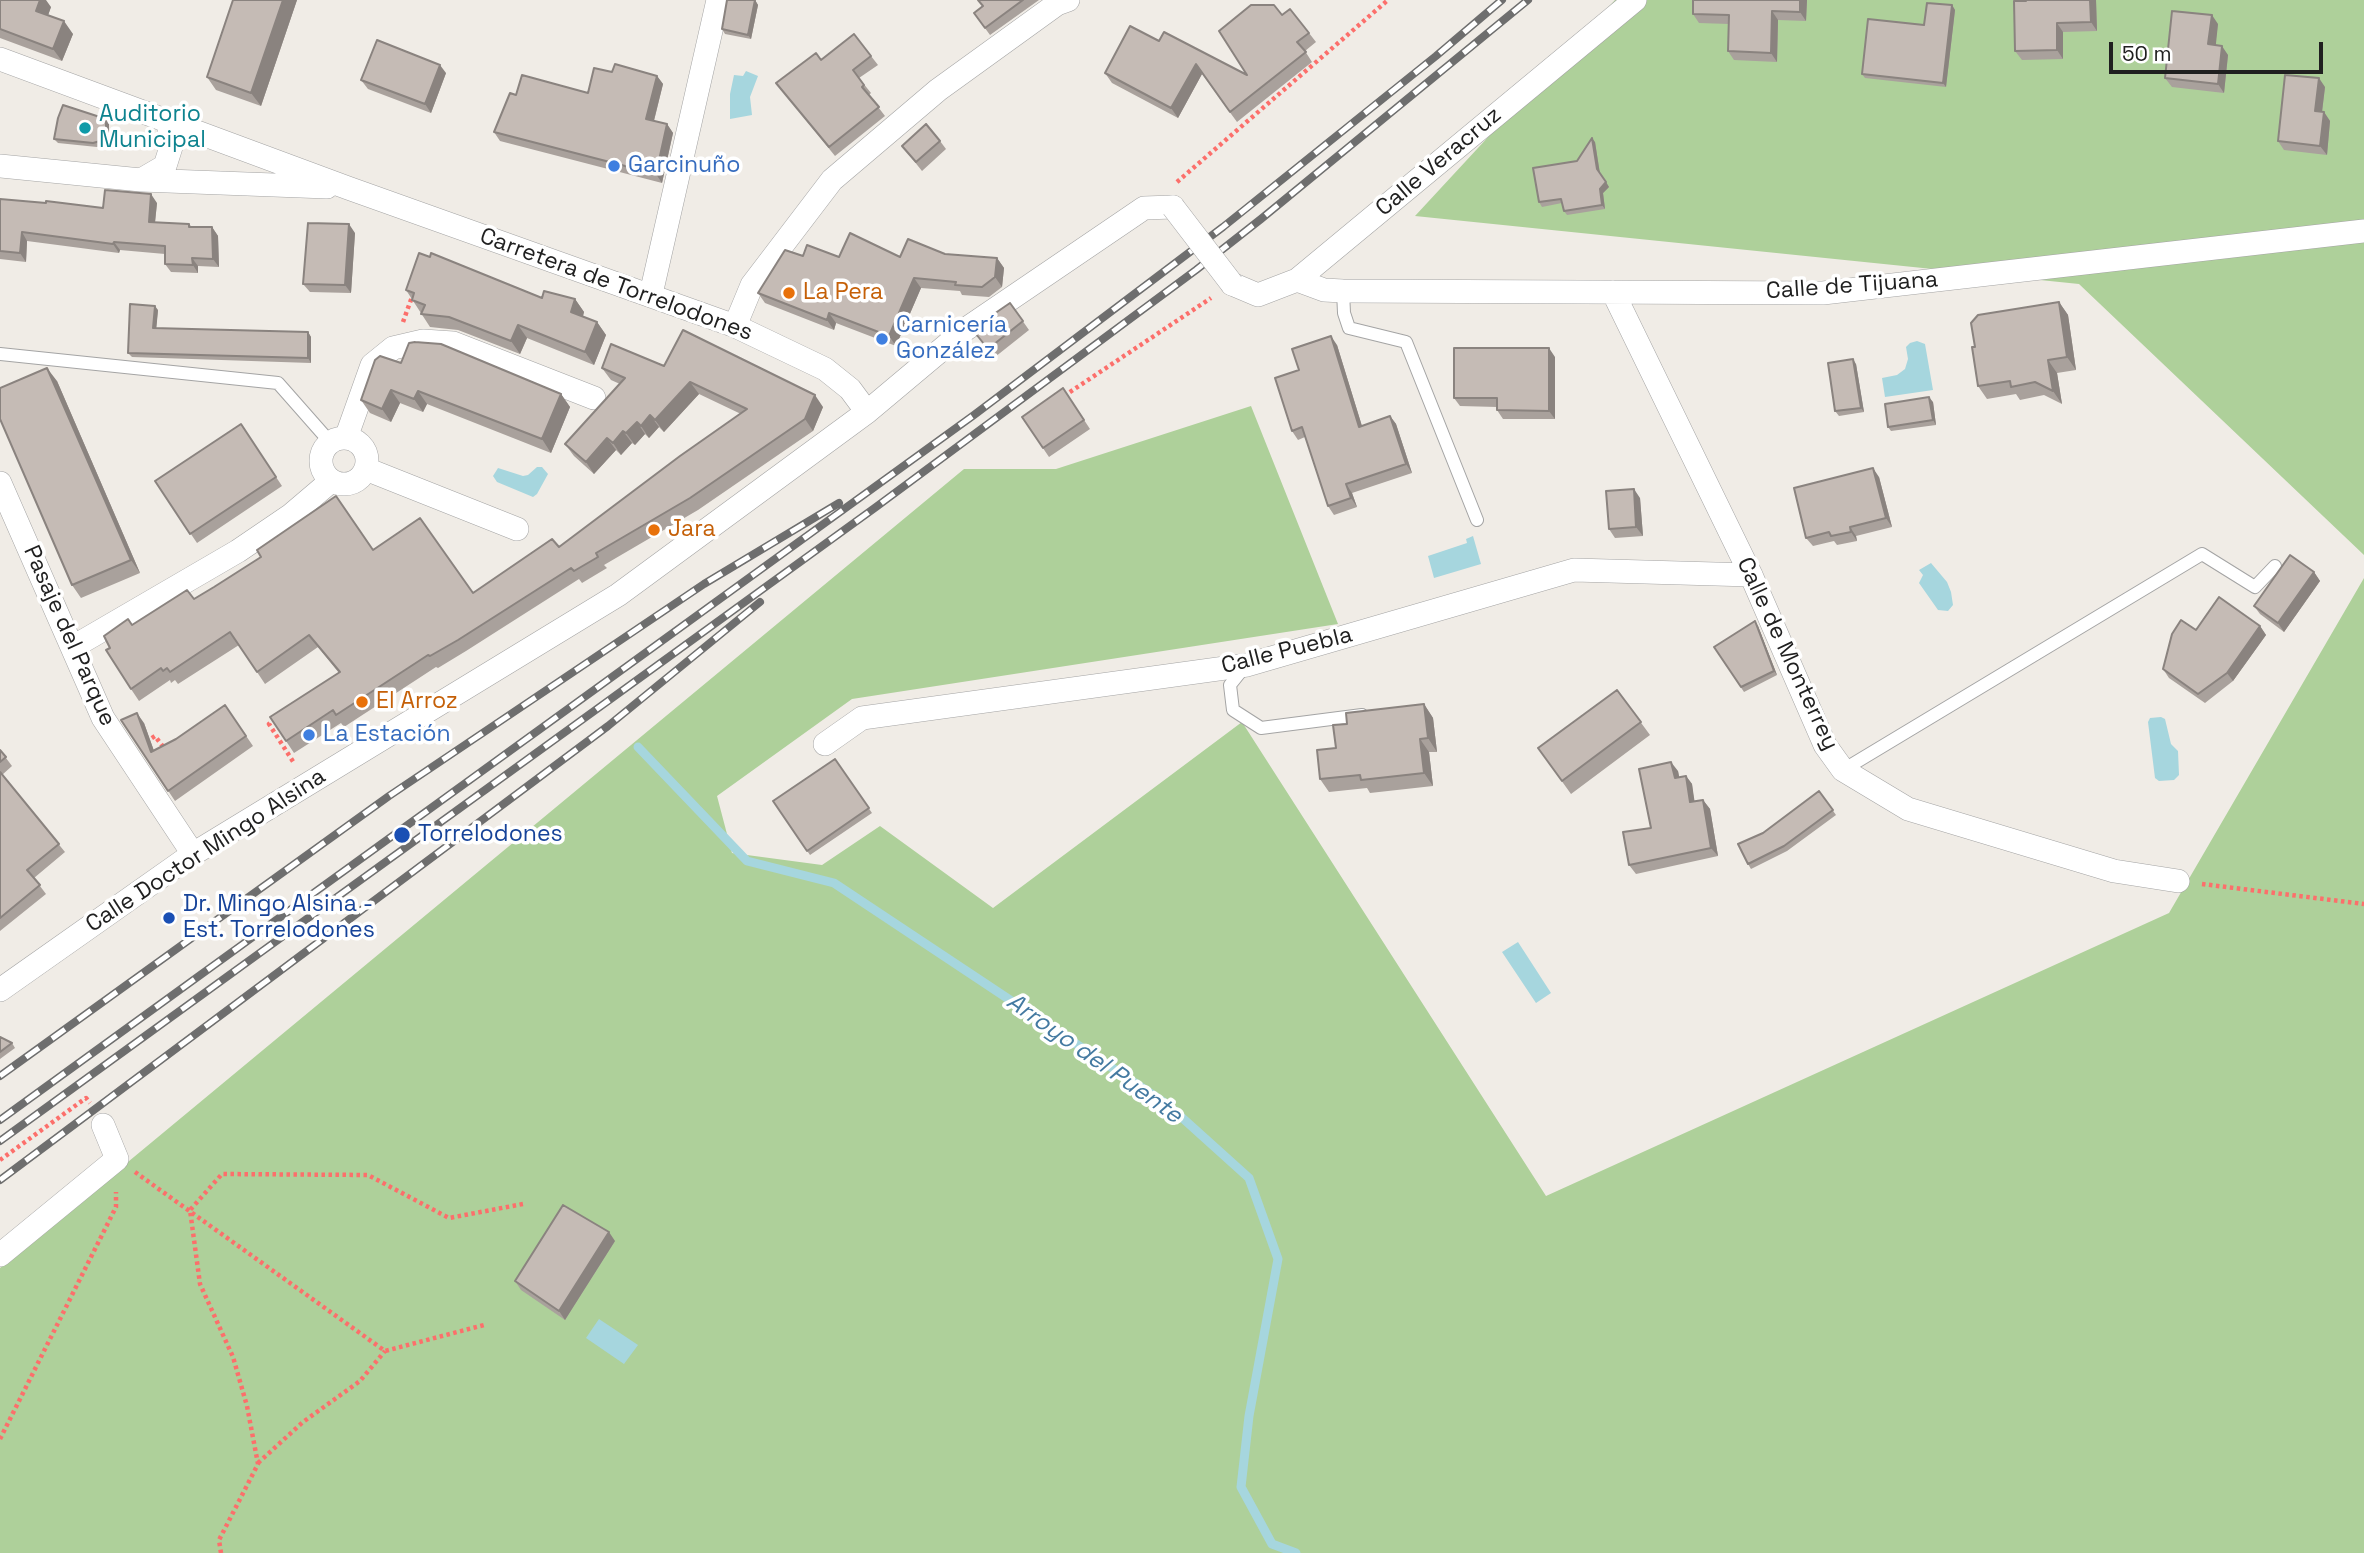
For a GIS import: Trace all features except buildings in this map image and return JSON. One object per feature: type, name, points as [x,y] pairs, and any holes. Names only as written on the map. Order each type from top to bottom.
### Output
[{"type":"street","points":[[651,294],[719,0]]},
{"type":"street","points":[[735,326],[752,285],[832,180],[938,90],[1057,4],[1068,0]]},
{"type":"street","name":"Calle Veracruz","points":[[1232,284],[1258,295],[1297,280],[1635,0]]},
{"type":"street","name":"Carretera de Torrelodones","points":[[0,59],[348,188],[735,326],[825,369],[850,389],[867,412]]},
{"type":"street","points":[[141,180],[165,166],[172,147],[168,121]]},
{"type":"street","points":[[0,166],[141,180],[348,188]]},
{"type":"street","points":[[1173,207],[1232,284]]},
{"type":"street","name":"Calle Doctor Mingo Alsina","points":[[0,990],[193,854],[618,595],[867,412],[966,329],[1144,208],[1173,207]]},
{"type":"street","name":"Calle de Tijuana","points":[[1297,280],[1324,290],[1343,291],[1823,293],[2364,231]]},
{"type":"street","name":"Calle de Monterrey","points":[[1613,292],[1751,575],[1825,745],[1843,770],[1908,809],[2114,871],[2178,881]]},
{"type":"street","points":[[338,440],[356,441],[364,448],[367,458],[366,469],[356,481],[349,484],[341,485],[331,481],[323,472],[320,462],[323,450],[338,440],[372,365],[393,348],[423,341],[453,344],[594,398]]},
{"type":"street","points":[[366,469],[517,529]]},
{"type":"street","points":[[73,647],[239,551],[291,515],[331,481]]},
{"type":"street","name":"Pasaje del Parque","points":[[0,483],[103,718],[193,854]]},
{"type":"street","name":"Calle Puebla","points":[[825,744],[862,718],[1247,665],[1574,570],[1751,575]]},
{"type":"street","points":[[0,1255],[117,1159],[103,1125]]},
{"type":"lane","points":[[1343,291],[1344,313],[1349,328],[1406,342],[1477,520]]},
{"type":"lane","points":[[0,354],[278,383],[338,440]]},
{"type":"lane","points":[[1843,770],[2202,554],[2255,587],[2276,566]]},
{"type":"lane","points":[[1247,665],[1230,685],[1233,710],[1261,727],[1372,713]]},
{"type":"path","points":[[1173,207],[1175,184],[1388,0]]},
{"type":"path","points":[[393,348],[416,284]]},
{"type":"path","points":[[1060,398],[1232,284]]},
{"type":"path","points":[[279,718],[269,724],[307,785]]},
{"type":"path","points":[[2178,881],[2364,904]]},
{"type":"path","points":[[0,1160],[86,1098]]},
{"type":"path","points":[[117,1159],[386,1351]]},
{"type":"path","points":[[0,1439],[116,1207],[117,1159]]},
{"type":"path","points":[[258,1464],[247,1406],[233,1357],[200,1284],[190,1210],[222,1174],[368,1175],[449,1217],[523,1204]]},
{"type":"path","points":[[221,1553],[219,1540],[258,1464],[303,1422],[360,1381],[386,1351],[484,1325]]},
{"type":"green space","points":[[1615,0],[2364,0],[2364,555],[2079,284],[1415,216]]},
{"type":"green space","points":[[1251,406],[1338,624],[852,699],[717,796],[732,853],[822,865],[880,826],[993,908],[1242,722],[1546,1196],[2169,913],[2364,578],[2364,1553],[0,1553],[0,1268],[964,469],[1056,469]]},
{"type":"water","points":[[746,71],[758,76],[750,97],[752,115],[730,119],[730,94],[734,75],[743,76]]},
{"type":"water","points":[[1917,341],[1925,344],[1933,390],[1885,397],[1882,378],[1897,375],[1905,369],[1908,359],[1906,347]]},
{"type":"water","points":[[537,467],[542,467],[548,474],[533,497],[497,482],[493,476],[498,468],[523,476]]},
{"type":"water","points":[[1473,536],[1481,564],[1434,578],[1428,556],[1467,543],[1466,539]]},
{"type":"water","points":[[1931,563],[1947,582],[1951,592],[1953,605],[1948,611],[1938,610],[1919,583],[1923,575],[1919,570]]},
{"type":"water","points":[[2150,718],[2165,719],[2171,744],[2178,751],[2179,775],[2174,780],[2159,781],[2155,778],[2148,722]]},
{"type":"water","points":[[1518,942],[1551,993],[1536,1003],[1502,952]]},
{"type":"water","points":[[599,1319],[638,1345],[624,1364],[586,1338]]},
{"type":"waterway","name":"Arroyo del Puente","points":[[638,747],[747,861],[834,883],[1168,1105],[1249,1178],[1278,1259],[1249,1416],[1241,1487],[1272,1544],[1296,1553]]},
{"type":"railway","points":[[0,1120],[974,415],[1223,227],[1502,0]]},
{"type":"railway","points":[[0,1141],[876,507],[1196,270],[1528,0]]},
{"type":"railway","points":[[0,1076],[389,796],[704,584],[839,503]]},
{"type":"railway","points":[[0,1180],[608,726],[760,602]]},
{"type":"place","name":"Auditorio Municipal","points":[[85,128]]},
{"type":"place","name":"Garcinuño","points":[[614,166]]},
{"type":"place","name":"La Pera","points":[[789,293]]},
{"type":"place","name":"Carnicería González","points":[[882,339]]},
{"type":"place","name":"Jara","points":[[654,530]]},
{"type":"place","name":"El Arroz","points":[[362,702]]},
{"type":"place","name":"La Estación","points":[[309,735]]},
{"type":"place","name":"Torrelodones","points":[[402,835]]},
{"type":"place","name":"Dr. Mingo Alsina - Est. Torrelodones","points":[[169,918]]}]
